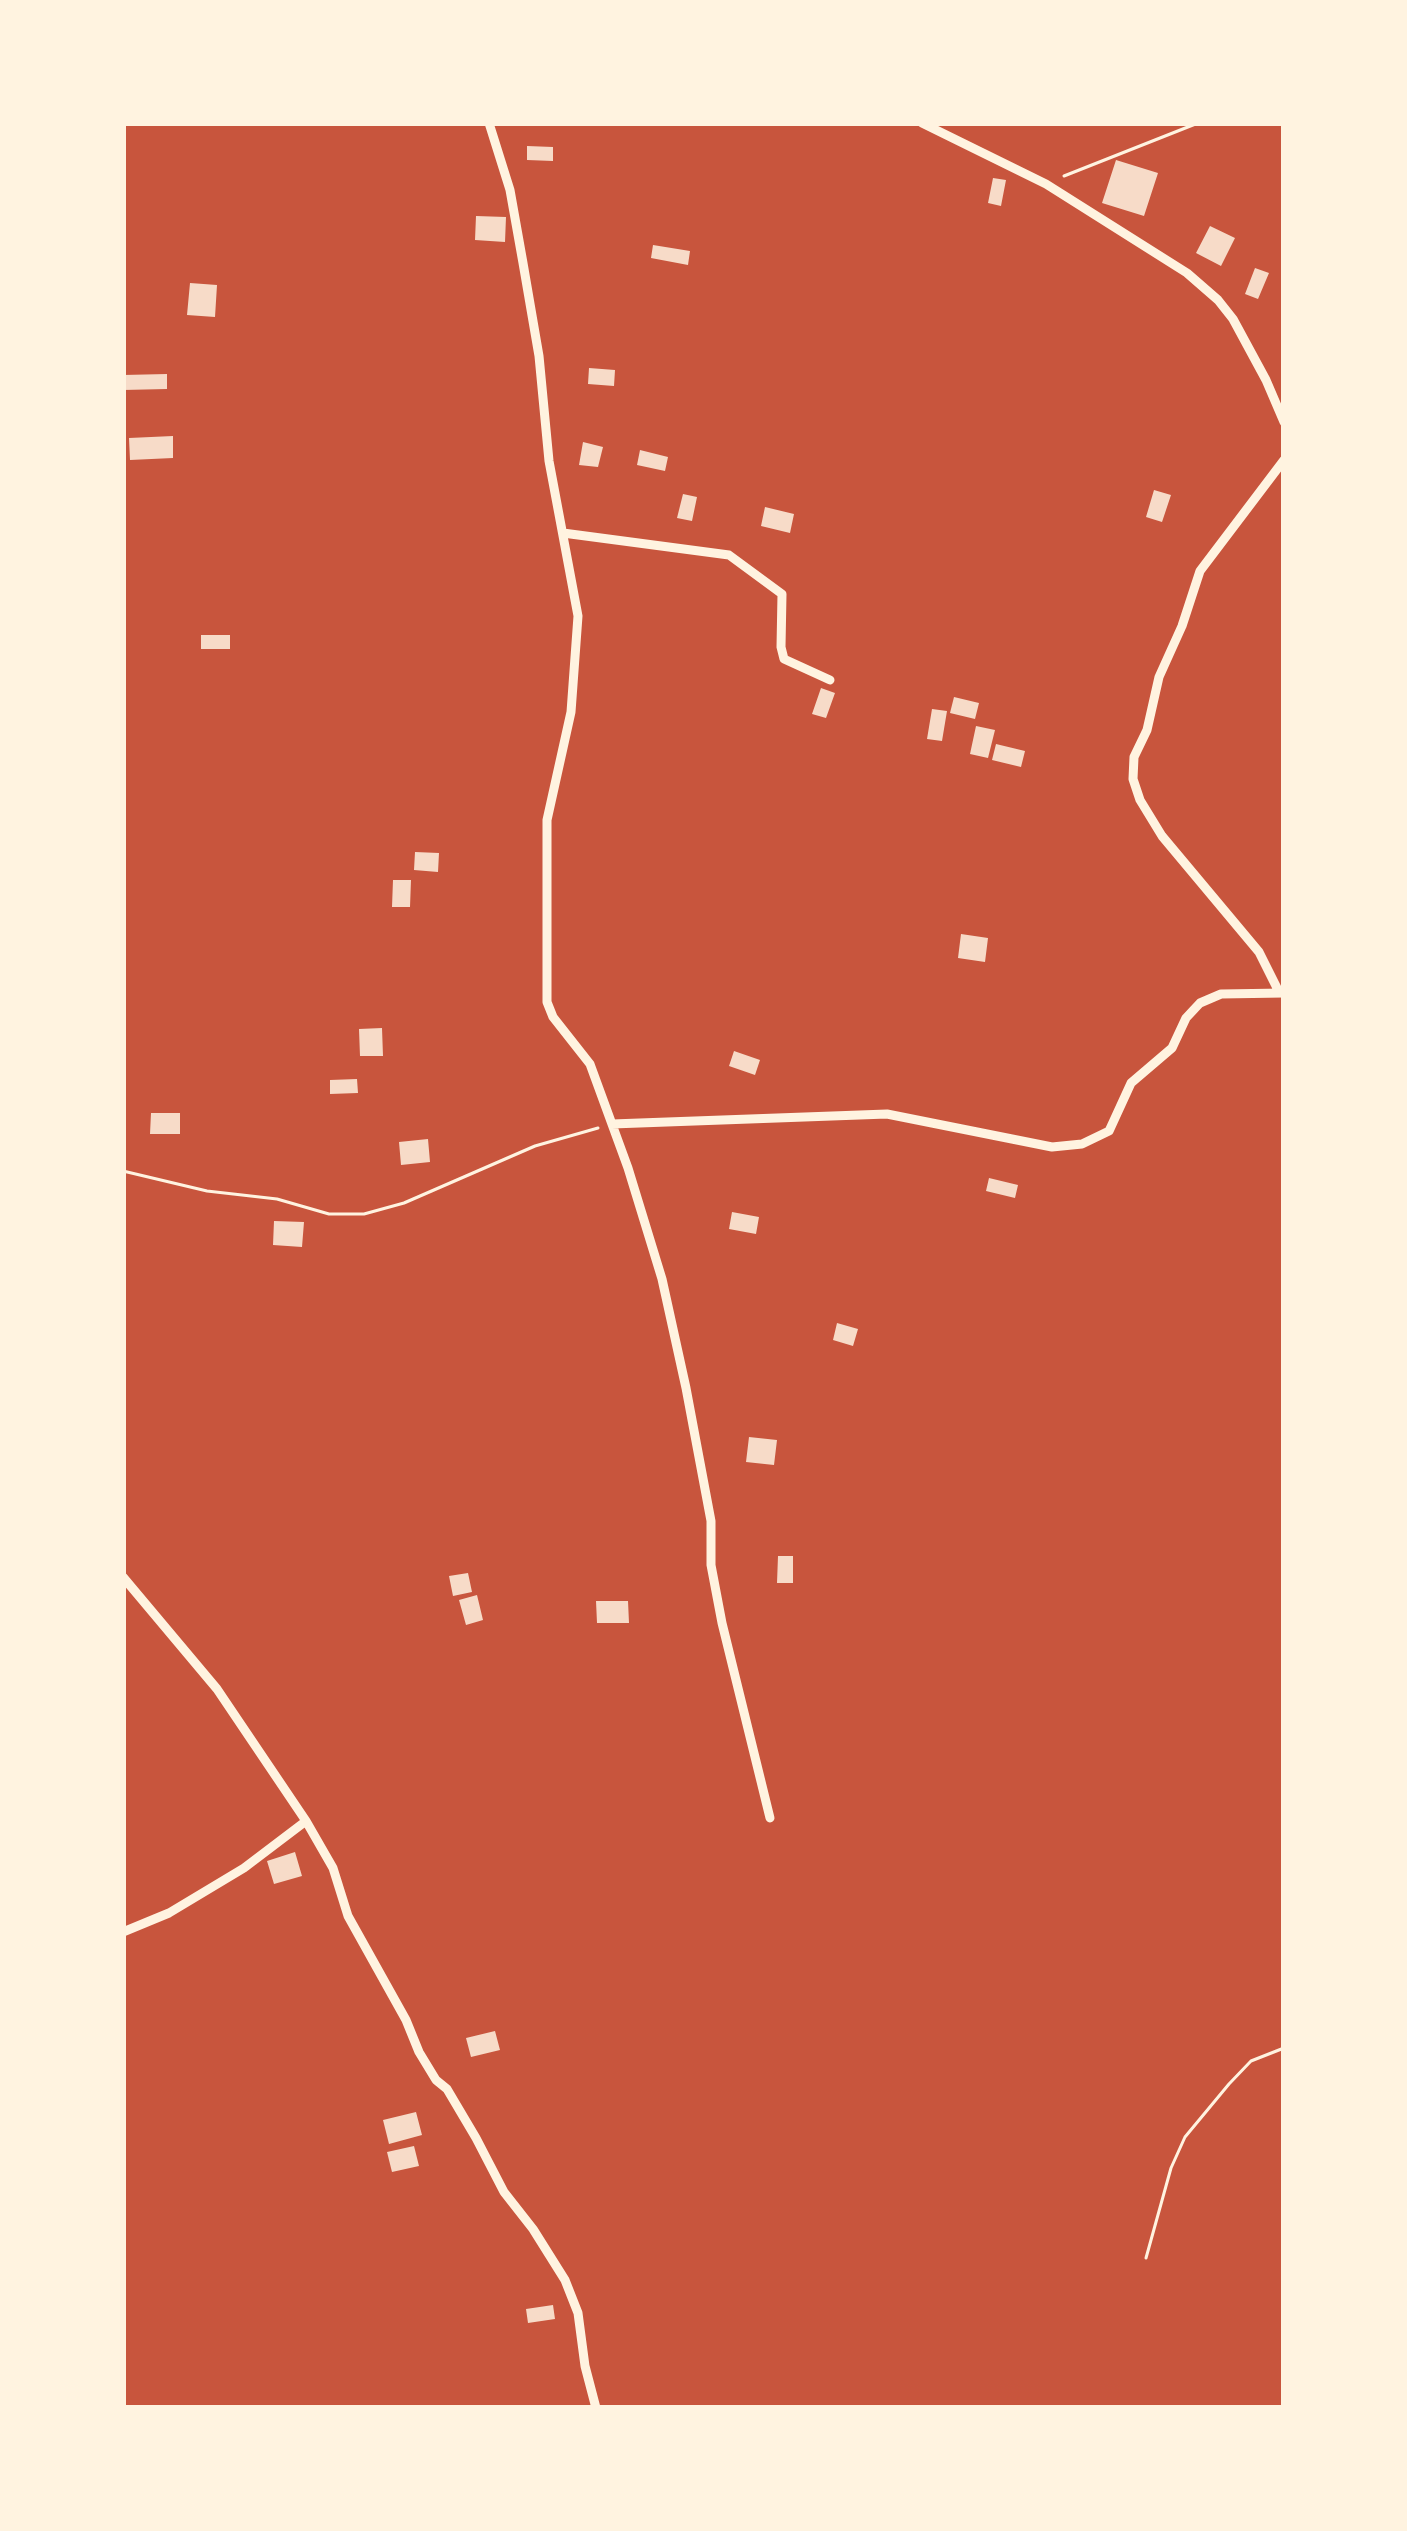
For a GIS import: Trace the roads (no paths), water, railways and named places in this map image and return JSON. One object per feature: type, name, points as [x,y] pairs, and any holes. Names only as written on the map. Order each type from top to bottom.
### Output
[{"type":"street","points":[[489,123],[510,190],[524,263],[549,461],[578,616],[571,712],[547,820],[547,1002],[553,1017],[590,1064],[628,1168],[667,1300],[710,1521],[711,1565],[722,1623],[770,1818]]},
{"type":"street","points":[[922,123],[1046,184],[1187,272],[1218,300],[1248,344],[1284,422]]},
{"type":"street","points":[[612,1124],[887,1114],[1052,1147],[1082,1144],[1109,1131],[1131,1083],[1172,1048],[1186,1018],[1200,1003],[1221,994],[1282,992],[1258,952],[1162,836],[1133,779],[1134,757],[1147,730],[1159,677],[1200,571],[1284,460]]},
{"type":"street","points":[[563,533],[729,556],[782,594],[784,659],[830,680]]},
{"type":"street","points":[[123,1577],[217,1689],[333,1868],[348,1916],[419,2052],[447,2090],[504,2192],[565,2280],[578,2312],[596,2408]]},
{"type":"street","points":[[123,1932],[170,1913],[244,1868],[306,1821]]}]
